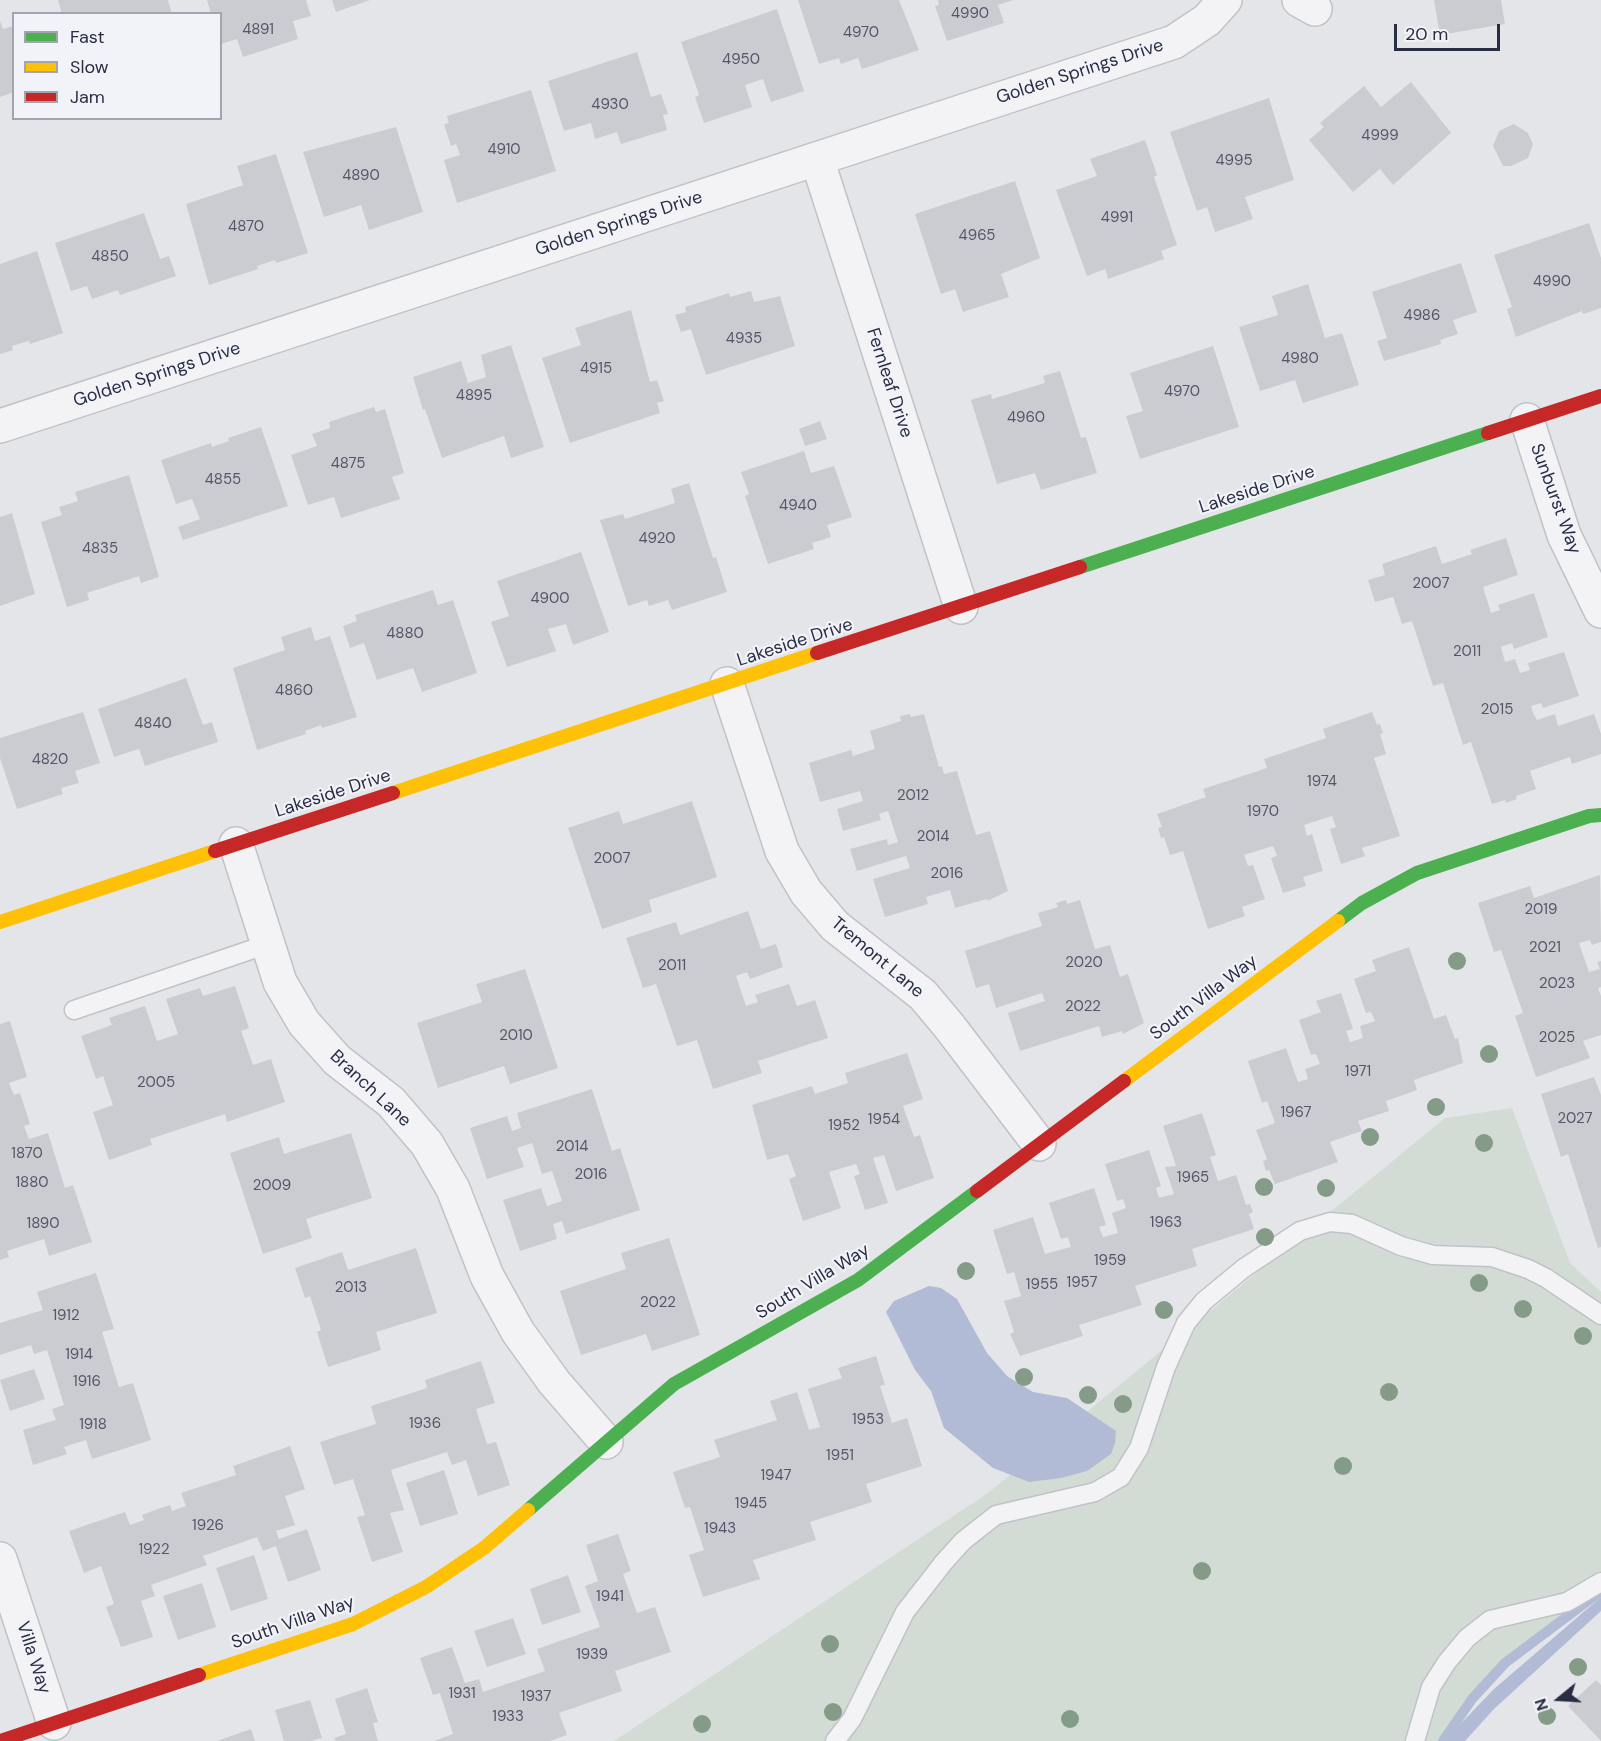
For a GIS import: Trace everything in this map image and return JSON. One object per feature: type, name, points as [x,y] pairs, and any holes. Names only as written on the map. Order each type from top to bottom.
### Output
[{"type":"street","name":"Golden Springs Drive","points":[[0,426],[1174,42],[1207,20],[1225,0]]},
{"type":"street","name":"Fernleaf Drive","points":[[817,159],[961,607]]},
{"type":"street","name":"Lakeside Drive","points":[[0,922],[1601,396]]},
{"type":"street","name":"Sunburst Way","points":[[1527,420],[1564,535],[1601,611]]},
{"type":"street","name":"Tremont Lane","points":[[727,684],[782,851],[806,892],[835,926],[922,995],[949,1026],[1039,1144]]},
{"type":"street","name":"South Villa Way","points":[[0,1741],[363,1619],[426,1587],[484,1548],[674,1384],[858,1280],[1362,903],[1417,873],[1457,858],[1589,816],[1601,816]]},
{"type":"street","name":"Branch Lane","points":[[236,844],[280,982],[304,1023],[337,1060],[391,1102],[427,1144],[453,1189],[487,1276],[518,1332],[554,1382],[606,1442]]},
{"type":"street","name":"Villa Way","points":[[0,1559],[54,1723]]},
{"type":"lane","points":[[74,1010],[268,944]]},
{"type":"lane","points":[[835,1741],[852,1719],[905,1612],[944,1562],[963,1542],[996,1515],[1013,1509],[1095,1492],[1121,1477],[1139,1448],[1166,1366],[1186,1323],[1204,1301],[1244,1269],[1300,1231],[1330,1222],[1352,1224],[1401,1246],[1433,1255],[1492,1257],[1546,1278],[1601,1315]]},
{"type":"lane","points":[[1415,1741],[1431,1687],[1447,1662],[1467,1638],[1490,1620],[1567,1602],[1601,1582]]},
{"type":"shaded area","points":[[1512,1108],[1570,1263],[1601,1292],[1601,1597],[1499,1668],[1441,1741],[614,1741],[988,1493],[1445,1118]]},
{"type":"water","points":[[929,1286],[941,1288],[957,1299],[987,1353],[1007,1376],[1033,1392],[1067,1398],[1116,1431],[1111,1454],[1087,1471],[1061,1478],[1029,1482],[993,1468],[944,1428],[931,1391],[915,1370],[886,1312],[894,1301]]},
{"type":"water","points":[[1601,1597],[1601,1611],[1494,1709],[1465,1741],[1444,1741],[1494,1689]]},
{"type":"building","points":[[58,0],[168,0],[171,12],[61,12]]},
{"type":"building","points":[[207,0],[306,0],[311,16],[293,21],[298,39],[243,57],[237,39],[222,44],[222,12],[210,12]]},
{"type":"building","points":[[332,0],[370,0],[336,12]]},
{"type":"building","points":[[798,0],[899,0],[919,50],[862,69],[858,58],[841,64],[839,58],[819,64]]},
{"type":"building","points":[[938,0],[1013,0],[998,5],[1004,23],[947,41],[935,6],[939,5]]},
{"type":"building","points":[[1434,0],[1501,0],[1505,24],[1440,35]]},
{"type":"building","points":[[777,9],[804,91],[771,102],[763,79],[745,85],[752,107],[704,123],[695,97],[699,95],[681,42]]},
{"type":"building","points":[[0,21],[3,29],[12,27],[12,93],[0,97]]},
{"type":"building","points":[[637,52],[651,97],[661,94],[668,114],[663,115],[667,130],[621,144],[617,132],[595,139],[591,123],[564,131],[548,81]]},
{"type":"building","points":[[1411,82],[1451,133],[1393,185],[1380,169],[1353,192],[1309,140],[1324,127],[1320,123],[1364,86],[1381,107]]},
{"type":"building","points":[[531,90],[556,171],[457,203],[444,160],[460,155],[456,144],[451,146],[444,124],[449,123],[447,116]]},
{"type":"building","points":[[1269,98],[1294,180],[1245,197],[1253,219],[1215,232],[1207,207],[1197,211],[1170,132]]},
{"type":"building","points":[[1514,124],[1528,133],[1533,144],[1528,158],[1511,166],[1503,166],[1493,146],[1499,131]]},
{"type":"building","points":[[396,127],[423,212],[369,230],[361,205],[324,217],[303,152]]},
{"type":"building","points":[[1145,140],[1157,175],[1154,177],[1177,245],[1161,251],[1164,259],[1108,279],[1105,269],[1087,276],[1056,190],[1097,176],[1090,159]]},
{"type":"building","points":[[276,154],[308,253],[276,263],[275,260],[257,266],[258,269],[209,285],[186,204],[243,185],[237,166]]},
{"type":"building","points":[[1015,181],[1040,258],[1001,274],[1009,297],[963,312],[955,289],[941,294],[915,214]]},
{"type":"building","points":[[144,213],[160,259],[169,256],[176,276],[120,295],[118,290],[92,299],[87,286],[71,291],[55,243]]},
{"type":"building","points":[[1589,223],[1601,258],[1601,308],[1583,314],[1582,311],[1516,337],[1507,309],[1512,307],[1494,255]]},
{"type":"building","points":[[37,251],[63,333],[30,344],[29,341],[12,346],[13,350],[0,354],[0,264]]},
{"type":"building","points":[[1461,263],[1477,312],[1453,320],[1458,334],[1440,340],[1441,344],[1384,361],[1377,341],[1387,338],[1372,292]]},
{"type":"building","points":[[1308,284],[1325,338],[1342,333],[1359,385],[1303,403],[1295,380],[1260,391],[1239,327],[1278,315],[1272,296]]},
{"type":"building","points":[[751,291],[754,302],[780,296],[795,346],[706,375],[691,329],[681,332],[675,315],[686,312],[685,307],[729,293],[730,297]]},
{"type":"building","points":[[631,310],[650,382],[657,380],[664,401],[657,403],[660,413],[570,443],[542,358],[581,345],[575,328]]},
{"type":"building","points":[[511,345],[544,447],[511,458],[504,436],[442,458],[413,377],[461,361],[468,383],[486,377],[481,355]]},
{"type":"building","points":[[1213,346],[1239,427],[1140,459],[1126,416],[1143,411],[1130,373]]},
{"type":"building","points":[[1060,371],[1081,438],[1086,437],[1097,473],[1041,490],[1035,473],[997,484],[971,400],[991,394],[992,399],[1045,383],[1043,376]]},
{"type":"building","points":[[374,407],[376,412],[385,409],[404,473],[392,477],[400,499],[341,518],[334,497],[308,505],[291,455],[317,446],[312,434],[330,428],[329,422]]},
{"type":"building","points":[[820,421],[827,439],[805,446],[799,429]]},
{"type":"building","points":[[261,427],[288,506],[183,540],[178,527],[200,519],[192,499],[176,504],[161,460],[211,443],[212,447],[229,441],[228,438]]},
{"type":"building","points":[[804,451],[811,473],[834,466],[852,517],[827,525],[831,537],[812,543],[814,549],[768,564],[745,496],[749,494],[741,472]]},
{"type":"building","points":[[129,475],[159,577],[141,583],[139,576],[87,593],[89,600],[67,607],[41,522],[62,515],[59,507],[78,501],[75,492]]},
{"type":"building","points":[[689,483],[713,558],[716,557],[727,592],[672,610],[668,600],[649,606],[647,600],[628,606],[600,520],[623,514],[625,519],[675,503],[671,489]]},
{"type":"building","points":[[12,513],[35,594],[0,606],[0,517]]},
{"type":"building","points":[[1506,538],[1518,575],[1483,587],[1491,613],[1500,610],[1498,605],[1534,593],[1548,637],[1514,649],[1512,643],[1501,647],[1505,662],[1515,659],[1520,673],[1530,670],[1528,663],[1564,652],[1579,696],[1543,708],[1541,703],[1531,706],[1533,713],[1537,720],[1555,714],[1558,726],[1594,714],[1601,734],[1601,754],[1572,764],[1570,757],[1530,771],[1536,789],[1516,796],[1517,799],[1506,803],[1505,800],[1492,804],[1471,742],[1463,745],[1443,683],[1433,686],[1412,621],[1402,624],[1393,597],[1375,602],[1368,580],[1385,575],[1382,564],[1436,546],[1442,564],[1472,554],[1470,550]]},
{"type":"building","points":[[581,552],[609,632],[573,645],[566,624],[548,629],[556,651],[507,667],[491,622],[509,616],[497,581]]},
{"type":"building","points":[[433,590],[438,605],[453,600],[477,673],[422,692],[413,668],[377,680],[364,643],[350,648],[343,626],[357,621],[355,615]]},
{"type":"building","points":[[311,627],[315,641],[330,636],[357,717],[322,728],[321,725],[305,731],[306,734],[257,750],[233,668],[285,650],[281,637]]},
{"type":"building","points":[[186,678],[203,725],[212,722],[218,742],[145,766],[139,749],[114,757],[98,709]]},
{"type":"building","points":[[83,712],[100,763],[75,771],[79,783],[61,788],[63,794],[17,809],[0,758],[0,738]]},
{"type":"building","points":[[1372,712],[1383,733],[1380,734],[1386,754],[1374,758],[1400,836],[1362,848],[1365,856],[1341,864],[1330,829],[1336,827],[1332,816],[1304,825],[1307,836],[1312,834],[1323,871],[1303,877],[1306,886],[1283,893],[1271,858],[1277,856],[1273,846],[1244,855],[1248,866],[1253,865],[1265,899],[1242,907],[1245,916],[1208,929],[1183,851],[1170,855],[1164,837],[1161,838],[1158,828],[1162,827],[1157,814],[1206,797],[1203,789],[1267,768],[1264,759],[1326,738],[1323,729]]},
{"type":"building","points":[[910,714],[911,717],[924,714],[939,767],[942,766],[944,774],[957,771],[976,835],[990,831],[1008,891],[987,901],[987,899],[955,908],[950,890],[926,897],[928,904],[885,917],[873,879],[910,868],[906,856],[857,871],[850,849],[887,839],[888,845],[898,842],[888,811],[879,814],[881,820],[843,831],[837,809],[863,801],[860,791],[820,802],[809,763],[851,750],[853,756],[875,749],[870,731],[901,721],[900,716]]},
{"type":"building","points":[[692,801],[717,877],[649,900],[652,912],[602,929],[568,828],[619,811],[623,824]]},
{"type":"building","points":[[1600,875],[1601,942],[1592,945],[1590,940],[1579,943],[1589,972],[1600,969],[1597,962],[1601,961],[1601,987],[1598,988],[1601,996],[1601,1035],[1583,1041],[1590,1058],[1536,1077],[1515,1016],[1523,1013],[1501,950],[1494,952],[1478,903],[1530,886],[1534,898]]},
{"type":"building","points":[[1066,900],[1067,904],[1080,900],[1095,949],[1110,945],[1120,977],[1128,974],[1144,1023],[1123,1034],[1122,1031],[1102,1037],[1099,1026],[1020,1051],[1008,1013],[1045,1001],[1042,993],[996,1008],[989,984],[976,988],[965,951],[1042,926],[1038,913],[1058,907],[1056,903]]},
{"type":"building","points":[[748,911],[761,949],[776,944],[783,967],[750,979],[747,972],[736,976],[746,1006],[758,1002],[755,995],[789,984],[797,1006],[815,1000],[828,1038],[758,1061],[762,1073],[713,1089],[697,1040],[677,1046],[656,984],[643,988],[626,938],[676,922],[680,935]]},
{"type":"building","points":[[1409,947],[1434,1019],[1446,1015],[1455,1039],[1458,1038],[1463,1063],[1414,1080],[1417,1090],[1386,1101],[1389,1111],[1358,1121],[1362,1131],[1330,1142],[1338,1162],[1275,1184],[1269,1170],[1266,1171],[1263,1161],[1267,1159],[1256,1130],[1275,1123],[1267,1101],[1262,1103],[1248,1061],[1286,1048],[1298,1082],[1308,1079],[1305,1069],[1320,1064],[1316,1054],[1311,1055],[1299,1020],[1321,1012],[1316,1001],[1341,993],[1353,1029],[1346,1031],[1350,1042],[1363,1038],[1360,1026],[1375,1021],[1371,1012],[1366,1013],[1354,979],[1376,971],[1372,960]]},
{"type":"building","points":[[525,969],[558,1068],[510,1084],[504,1066],[438,1088],[417,1023],[482,1002],[476,984]]},
{"type":"building","points":[[235,986],[249,1028],[241,1031],[253,1065],[271,1059],[285,1102],[227,1122],[225,1114],[150,1139],[152,1145],[109,1160],[93,1112],[113,1105],[103,1076],[96,1079],[81,1036],[112,1025],[109,1018],[145,1006],[157,1041],[178,1034],[166,999],[200,988],[203,996]]},
{"type":"building","points":[[10,1021],[27,1077],[9,1083],[14,1095],[20,1093],[30,1124],[24,1126],[29,1139],[48,1133],[65,1188],[73,1185],[92,1242],[49,1256],[44,1239],[7,1251],[9,1257],[0,1260],[0,1024]]},
{"type":"building","points":[[907,1053],[923,1099],[903,1106],[914,1137],[920,1135],[934,1178],[896,1191],[884,1155],[873,1158],[888,1203],[865,1210],[854,1176],[860,1174],[856,1164],[829,1172],[841,1208],[803,1221],[789,1179],[796,1176],[788,1154],[767,1160],[752,1105],[812,1086],[815,1094],[848,1083],[845,1073]]},
{"type":"building","points":[[1594,1077],[1601,1095],[1601,1247],[1598,1248],[1568,1154],[1561,1157],[1541,1094]]},
{"type":"building","points":[[592,1089],[612,1151],[620,1148],[640,1210],[566,1234],[562,1221],[553,1224],[557,1239],[520,1251],[503,1200],[541,1188],[547,1206],[562,1201],[552,1171],[542,1174],[532,1143],[517,1148],[524,1167],[487,1179],[470,1128],[507,1116],[512,1131],[521,1128],[517,1113]]},
{"type":"building","points":[[1202,1113],[1216,1155],[1210,1157],[1218,1181],[1236,1175],[1246,1205],[1250,1204],[1253,1212],[1249,1214],[1254,1229],[1192,1249],[1197,1266],[1135,1286],[1142,1305],[1079,1325],[1083,1336],[1020,1356],[1010,1334],[1014,1332],[1004,1301],[1021,1296],[1014,1272],[1007,1274],[993,1230],[1033,1217],[1045,1254],[1071,1247],[1068,1237],[1061,1239],[1049,1203],[1094,1188],[1106,1225],[1099,1227],[1103,1237],[1118,1233],[1112,1213],[1126,1208],[1123,1199],[1117,1201],[1105,1164],[1149,1150],[1161,1186],[1156,1188],[1159,1198],[1174,1194],[1165,1167],[1176,1166],[1163,1126]]},
{"type":"building","points":[[351,1133],[372,1198],[306,1219],[312,1238],[263,1254],[230,1153],[279,1137],[284,1154]]},
{"type":"building","points":[[669,1238],[700,1335],[652,1351],[646,1334],[581,1355],[560,1291],[626,1269],[621,1253]]},
{"type":"building","points":[[416,1248],[437,1313],[376,1332],[381,1350],[328,1367],[317,1332],[321,1330],[310,1296],[305,1298],[295,1268],[342,1252],[348,1270]]},
{"type":"building","points":[[96,1273],[114,1329],[102,1332],[119,1387],[133,1383],[151,1440],[92,1459],[86,1440],[64,1447],[67,1454],[33,1465],[23,1430],[56,1420],[52,1409],[64,1405],[47,1350],[34,1354],[31,1345],[0,1355],[0,1323],[43,1310],[37,1292]]},
{"type":"building","points":[[876,1356],[885,1385],[880,1386],[892,1423],[907,1418],[922,1466],[866,1484],[872,1502],[810,1522],[816,1540],[753,1560],[760,1579],[703,1597],[689,1555],[704,1550],[690,1507],[685,1508],[673,1472],[720,1457],[714,1440],[777,1420],[770,1401],[797,1392],[809,1430],[820,1427],[808,1389],[842,1378],[838,1368]]},
{"type":"building","points":[[481,1361],[495,1403],[476,1409],[487,1444],[496,1442],[510,1485],[478,1496],[466,1460],[452,1465],[447,1452],[391,1470],[404,1510],[390,1513],[403,1552],[372,1562],[357,1517],[365,1515],[353,1479],[334,1485],[320,1442],[376,1424],[371,1406],[427,1388],[425,1380]]},
{"type":"building","points":[[34,1369],[45,1399],[10,1411],[0,1380]]},
{"type":"building","points":[[290,1446],[305,1489],[285,1496],[295,1525],[276,1531],[279,1539],[307,1529],[321,1570],[288,1582],[276,1546],[263,1551],[257,1537],[203,1556],[207,1565],[151,1585],[155,1596],[141,1601],[153,1637],[121,1647],[106,1607],[114,1604],[101,1566],[84,1573],[69,1531],[125,1512],[130,1525],[144,1520],[142,1515],[155,1510],[170,1505],[172,1511],[186,1506],[181,1493],[236,1475],[233,1466]]},
{"type":"building","points":[[444,1470],[458,1514],[420,1526],[406,1483]]},
{"type":"building","points":[[618,1534],[631,1571],[623,1574],[637,1613],[655,1607],[671,1652],[615,1671],[622,1691],[559,1713],[567,1735],[550,1741],[434,1741],[453,1734],[440,1693],[433,1695],[420,1658],[452,1647],[465,1683],[479,1679],[483,1692],[545,1671],[537,1649],[600,1627],[585,1586],[598,1581],[586,1545]]},
{"type":"building","points":[[254,1555],[268,1599],[231,1611],[216,1568]]},
{"type":"building","points":[[568,1575],[581,1612],[542,1625],[530,1589]]},
{"type":"building","points":[[202,1583],[216,1627],[178,1640],[163,1596]]},
{"type":"building","points":[[513,1618],[526,1654],[487,1667],[474,1631]]},
{"type":"building","points":[[1596,1680],[1601,1685],[1601,1741],[1568,1706]]},
{"type":"building","points":[[367,1688],[378,1722],[373,1723],[378,1741],[336,1741],[334,1738],[346,1734],[335,1699]]},
{"type":"building","points":[[310,1700],[322,1738],[311,1741],[284,1741],[275,1710]]},
{"type":"building","points":[[251,1729],[255,1741],[217,1741]]},
{"type":"waterway","points":[[1443,1741],[1472,1699],[1505,1663],[1601,1591]]},
{"type":"traffic: fast","points":[[1080,567],[1488,433]]},
{"type":"traffic: fast","points":[[1338,921],[1362,903],[1417,873],[1589,816],[1601,815]]},
{"type":"traffic: fast","points":[[528,1510],[674,1384],[858,1280],[977,1191]]},
{"type":"traffic: slow","points":[[393,793],[817,653]]},
{"type":"traffic: slow","points":[[0,922],[215,851]]},
{"type":"traffic: slow","points":[[1124,1081],[1338,921]]},
{"type":"traffic: slow","points":[[199,1675],[353,1624],[426,1587],[484,1548],[528,1510]]},
{"type":"traffic: jam","points":[[1488,433],[1601,396]]},
{"type":"traffic: jam","points":[[817,653],[1080,567]]},
{"type":"traffic: jam","points":[[215,851],[393,793]]},
{"type":"traffic: jam","points":[[977,1191],[1124,1081]]},
{"type":"traffic: jam","points":[[0,1741],[199,1675]]}]
